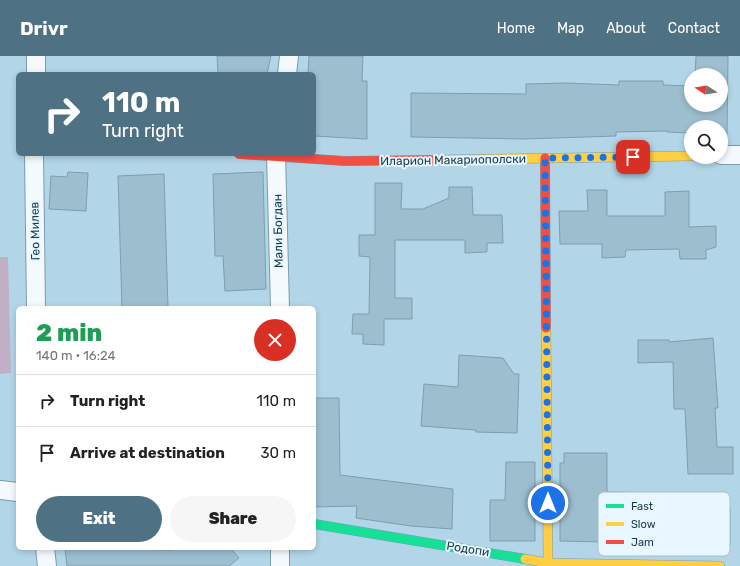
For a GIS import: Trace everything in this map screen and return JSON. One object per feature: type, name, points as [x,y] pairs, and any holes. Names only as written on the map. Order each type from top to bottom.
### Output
[{"type":"street","points":[[36,56],[36,72]]},
{"type":"street","points":[[287,72],[289,56]]},
{"type":"street","points":[[728,155],[740,155]]},
{"type":"street","name":"Гео Милев","points":[[34,156],[36,306]]},
{"type":"street","name":"Мали Богдан","points":[[276,156],[280,306]]},
{"type":"street","name":"Иларион Макариополски","points":[[288,156],[345,161],[684,156]]},
{"type":"street","points":[[545,158],[548,562]]},
{"type":"street","points":[[0,490],[16,492]]},
{"type":"street","name":"Родопи","points":[[316,524],[548,562],[720,566]]},
{"type":"street","points":[[45,550],[47,566]]},
{"type":"street","points":[[280,550],[280,566]]},
{"type":"shaded area","points":[[0,257],[8,257],[11,373],[0,374]]},
{"type":"building","points":[[217,56],[271,56],[267,72],[218,72]]},
{"type":"building","points":[[309,56],[363,56],[362,81],[367,81],[367,139],[316,136],[316,72],[308,72]]},
{"type":"building","points":[[696,56],[728,56],[728,68],[695,68]]},
{"type":"building","points":[[619,81],[663,81],[663,85],[684,86],[684,112],[727,112],[727,120],[684,120],[684,133],[667,131],[616,132],[616,136],[524,139],[411,137],[411,93],[526,94],[526,84],[566,83],[619,85]]},
{"type":"building","points":[[68,172],[88,173],[86,211],[49,209],[51,176],[67,177]]},
{"type":"building","points":[[263,172],[266,289],[225,291],[223,256],[215,256],[213,174]]},
{"type":"building","points":[[164,174],[168,306],[122,306],[118,176]]},
{"type":"building","points":[[375,183],[402,183],[401,209],[423,209],[449,198],[449,187],[472,187],[473,215],[502,215],[503,243],[487,243],[487,252],[465,253],[465,240],[395,240],[395,298],[412,298],[412,319],[384,319],[384,345],[363,344],[363,334],[352,334],[353,314],[369,314],[370,257],[359,256],[359,235],[375,235]]},
{"type":"building","points":[[587,190],[607,190],[607,216],[665,216],[665,192],[689,191],[689,227],[716,226],[716,247],[706,250],[706,259],[680,259],[679,249],[626,250],[625,257],[602,258],[602,244],[560,244],[559,211],[588,211]]},
{"type":"building","points":[[713,338],[718,408],[715,408],[717,447],[733,447],[733,474],[688,474],[685,409],[674,409],[673,362],[638,363],[638,340],[669,340],[669,342]]},
{"type":"building","points":[[459,355],[503,358],[514,374],[519,374],[517,433],[476,432],[476,430],[421,426],[424,384],[458,387]]},
{"type":"building","points":[[316,398],[339,398],[340,475],[453,489],[452,529],[411,526],[356,518],[357,506],[316,507]]},
{"type":"building","points":[[564,453],[607,453],[607,492],[598,492],[598,542],[560,541],[560,463],[564,463]]},
{"type":"building","points":[[506,462],[535,462],[535,541],[490,541],[490,500],[505,500]]},
{"type":"building","points":[[65,550],[232,550],[239,558],[229,566],[67,566]]},
{"type":"traffic: fast","points":[[316,524],[525,559]]},
{"type":"traffic: slow","points":[[432,160],[684,156]]},
{"type":"traffic: slow","points":[[546,328],[548,563]]},
{"type":"traffic: slow","points":[[525,559],[548,563],[720,566]]},
{"type":"traffic: jam","points":[[269,156],[345,161],[432,160]]},
{"type":"traffic: jam","points":[[545,158],[546,328]]},
{"type":"route","points":[[548,503],[545,158],[633,157]]}]
